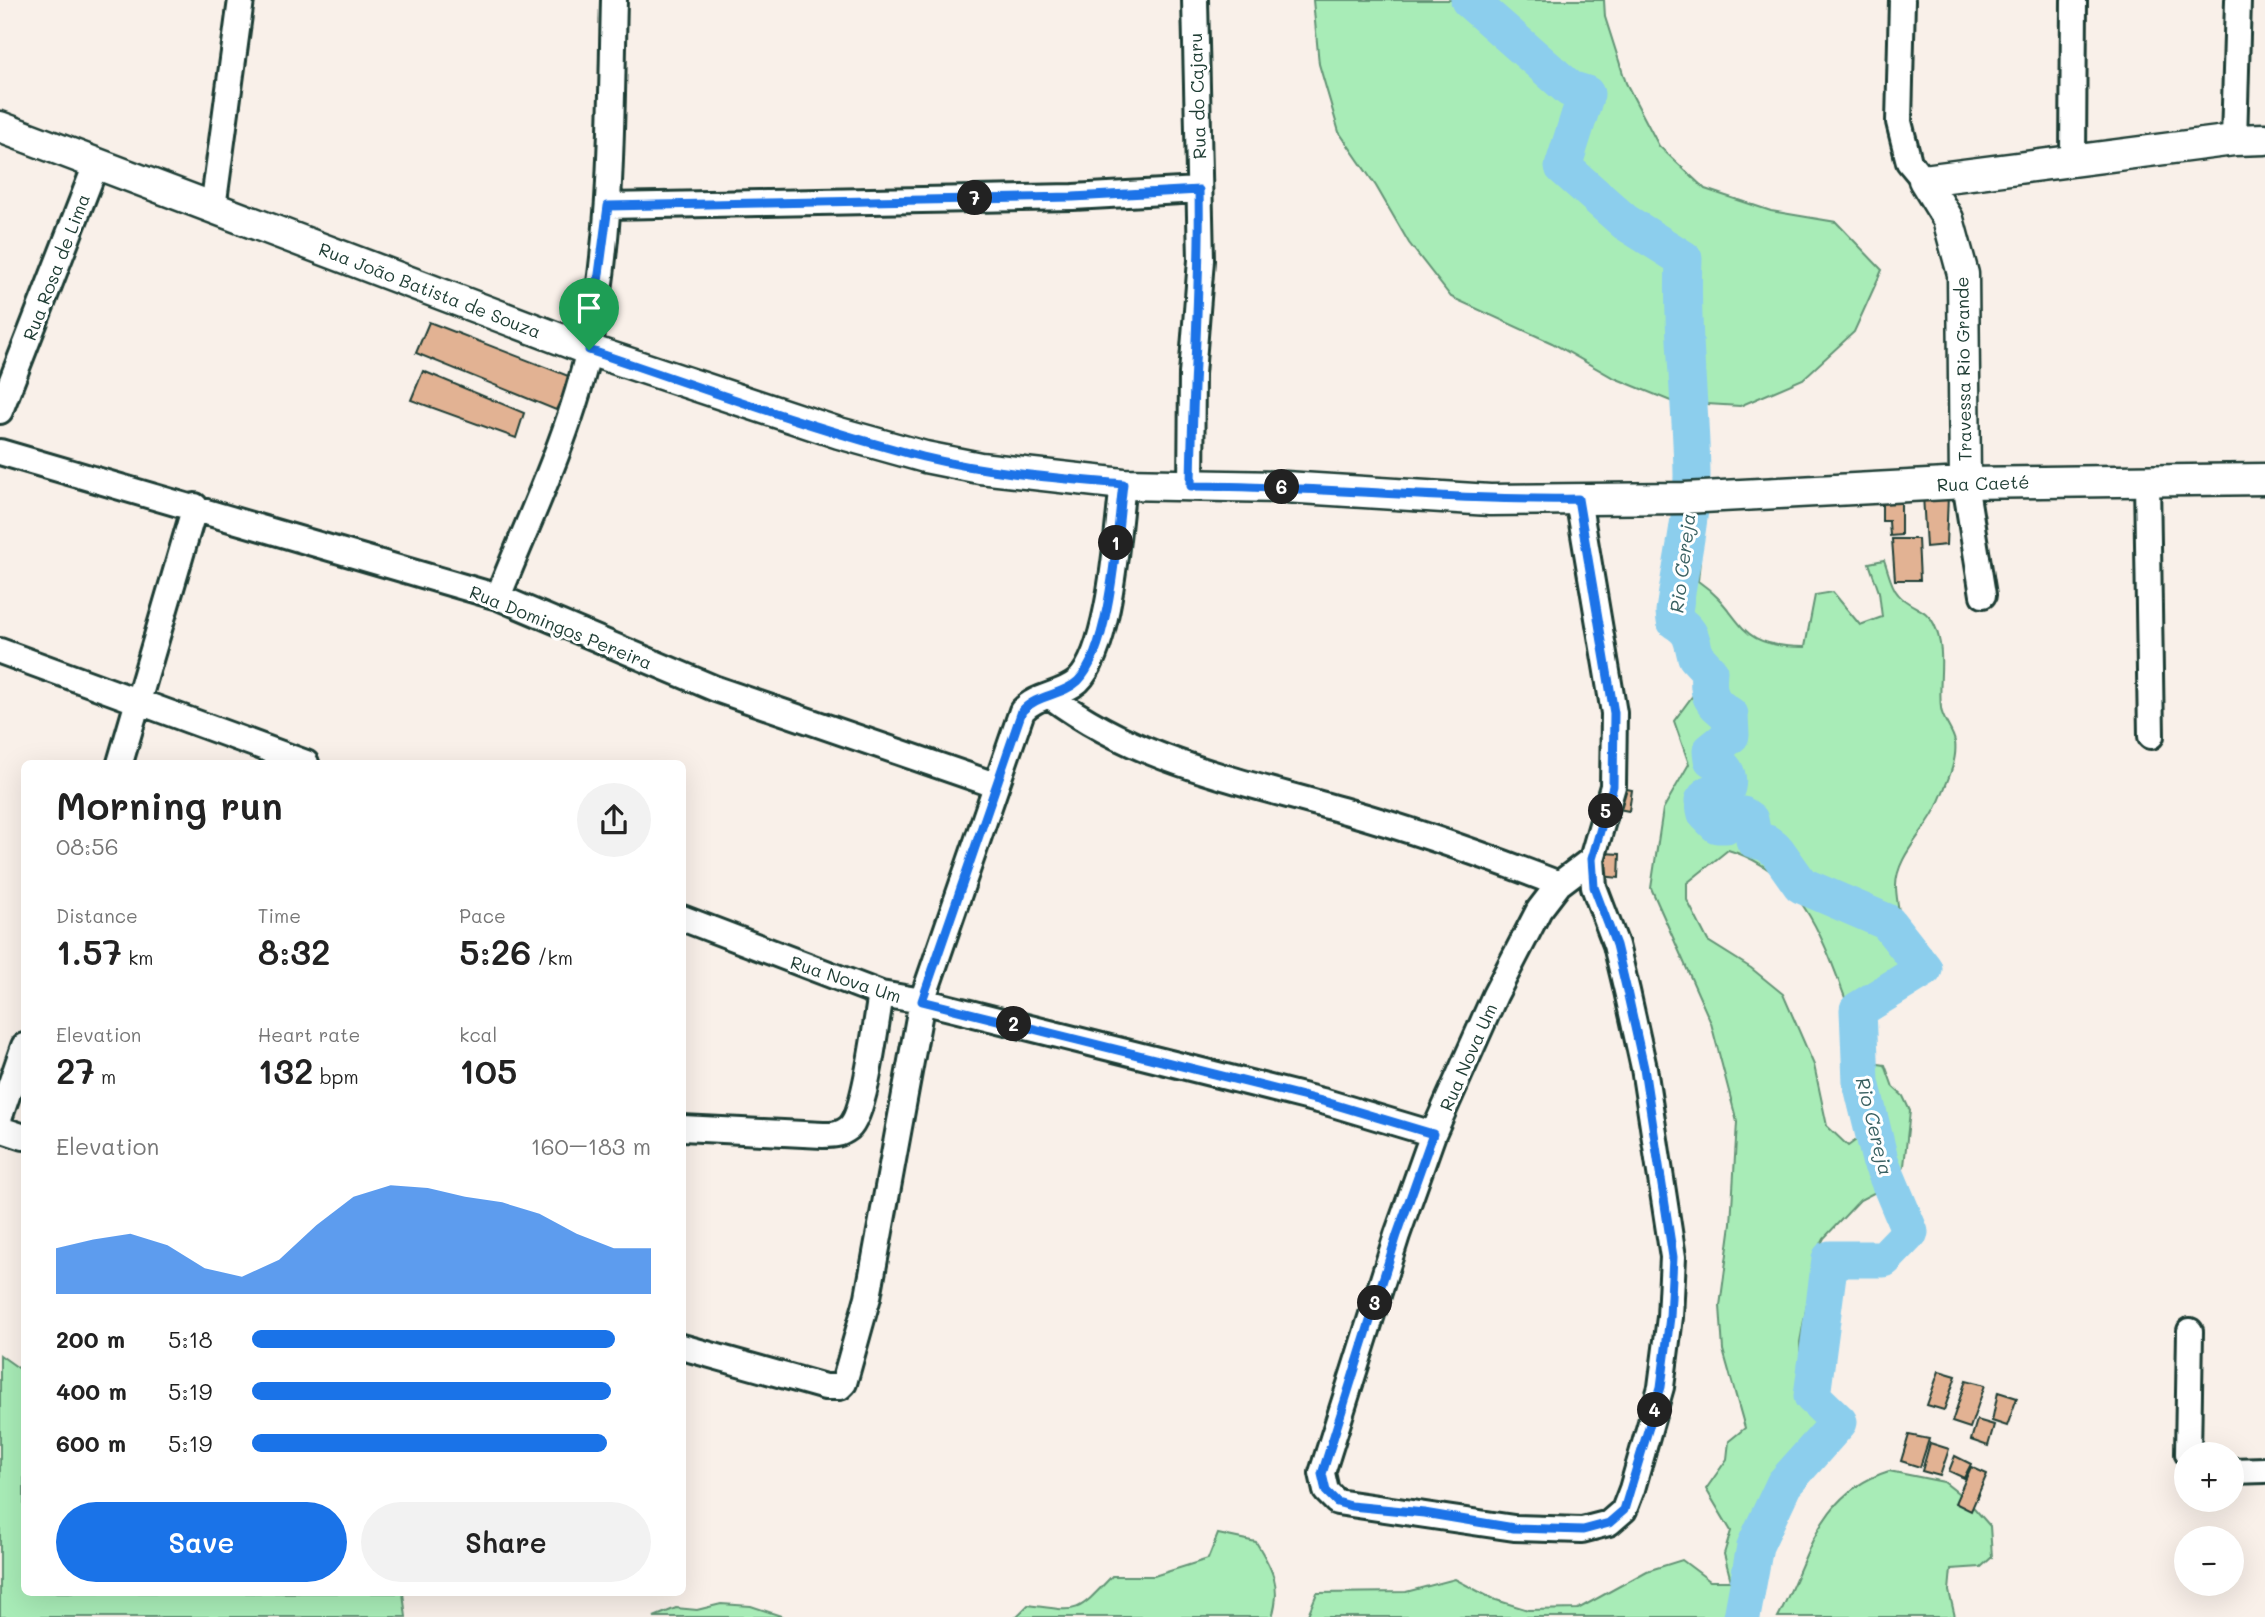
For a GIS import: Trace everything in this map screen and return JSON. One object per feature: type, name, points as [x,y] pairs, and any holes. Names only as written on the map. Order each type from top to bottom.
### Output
[{"type":"street","points":[[213,208],[241,0]]},
{"type":"street","points":[[499,597],[565,427],[589,350],[608,206],[614,0]]},
{"type":"street","name":"Rua do Cajaru","points":[[1191,486],[1192,374],[1200,260],[1195,0]]},
{"type":"street","points":[[1902,0],[1899,122],[1903,148],[1909,162],[1924,180],[2073,159],[2234,140],[2265,139]]},
{"type":"street","points":[[2073,159],[2074,0]]},
{"type":"street","points":[[2234,140],[2238,0]]},
{"type":"street","name":"Rua João Batista de Souza","points":[[0,127],[589,350],[839,433],[925,457],[1030,475],[1123,484],[1285,487],[1490,500],[1692,498]]},
{"type":"street","name":"Rua Rosa de Lima","points":[[0,411],[97,162]]},
{"type":"street","name":"Travessa Rio Grande","points":[[1924,180],[1948,219],[1963,274],[1965,483]]},
{"type":"street","points":[[608,206],[1073,197],[1199,190]]},
{"type":"street","name":"Rua Domingos Pereira","points":[[0,452],[195,506],[499,597],[716,689],[995,785]]},
{"type":"street","name":"Rua Caeté","points":[[1692,498],[1965,483],[2265,479]]},
{"type":"street","points":[[2147,480],[2151,736]]},
{"type":"street","points":[[1965,483],[1983,595]]},
{"type":"street","points":[[686,1348],[825,1387],[840,1387],[844,1383],[868,1297],[922,1001],[1022,711],[1029,703],[1050,696],[1079,679],[1095,652],[1110,585],[1123,484]]},
{"type":"street","points":[[1433,1134],[1393,1247],[1322,1474],[1323,1485],[1337,1502],[1351,1506],[1560,1531],[1583,1530],[1609,1523],[1624,1510],[1661,1387],[1670,1317],[1673,1257],[1627,991],[1616,945],[1594,887],[1592,859],[1613,786],[1614,713],[1578,499]]},
{"type":"street","points":[[121,760],[195,506]]},
{"type":"street","points":[[0,651],[298,760]]},
{"type":"street","points":[[1050,696],[1085,722],[1191,769],[1425,835],[1559,884]]},
{"type":"street","name":"Rua Nova Um","points":[[686,920],[881,994],[922,1001],[1326,1102],[1433,1134],[1513,958],[1539,911],[1559,884],[1592,859]]},
{"type":"street","points":[[686,1128],[840,1134],[848,1128],[860,1108],[881,994]]},
{"type":"street","points":[[0,1116],[21,1055]]},
{"type":"street","points":[[0,1129],[21,1136]]},
{"type":"street","points":[[2188,1442],[2190,1331]]},
{"type":"street","points":[[2244,1471],[2265,1470]]},
{"type":"green space","points":[[1313,0],[1604,0],[1605,17],[1626,83],[1659,146],[1705,189],[1771,211],[1836,222],[1882,270],[1854,332],[1803,379],[1740,406],[1673,402],[1612,377],[1552,343],[1451,297],[1409,243],[1376,186],[1339,132],[1319,64]]},
{"type":"green space","points":[[1688,543],[1700,561],[1698,581],[1714,594],[1751,635],[1781,646],[1805,647],[1815,595],[1833,592],[1860,625],[1882,617],[1879,592],[1869,563],[1884,560],[1896,591],[1902,599],[1931,618],[1938,634],[1941,655],[1941,708],[1955,742],[1953,766],[1938,804],[1906,854],[1897,876],[1899,913],[1912,971],[1909,987],[1901,1000],[1883,1013],[1855,1024],[1812,920],[1797,897],[1778,877],[1756,861],[1728,850],[1687,883],[1687,900],[1708,941],[1751,968],[1783,994],[1814,1065],[1827,1126],[1848,1146],[1863,1135],[1863,1090],[1872,1063],[1885,1065],[1893,1087],[1903,1096],[1910,1111],[1904,1166],[1895,1182],[1860,1200],[1824,1238],[1816,1254],[1800,1342],[1801,1375],[1825,1436],[1814,1470],[1754,1543],[1747,1557],[1749,1589],[1741,1617],[1307,1617],[1317,1593],[1406,1592],[1455,1579],[1493,1599],[1528,1610],[1578,1609],[1647,1571],[1682,1560],[1710,1581],[1731,1581],[1724,1554],[1731,1531],[1706,1489],[1727,1459],[1729,1441],[1745,1428],[1723,1350],[1720,1306],[1731,1224],[1737,1122],[1711,1023],[1651,888],[1663,809],[1689,764],[1674,721],[1699,687],[1690,649],[1664,614],[1678,554]]},
{"type":"green space","points":[[0,1355],[21,1370],[21,1596],[403,1596],[406,1617],[0,1617]]},
{"type":"green space","points":[[1889,1471],[1944,1482],[1967,1500],[1990,1526],[1992,1557],[1981,1567],[1951,1569],[1949,1591],[1955,1617],[1778,1617],[1818,1530],[1830,1511],[1845,1495],[1865,1481]]},
{"type":"green space","points":[[1218,1534],[1256,1542],[1267,1560],[1276,1587],[1272,1617],[1016,1617],[1028,1605],[1058,1609],[1076,1608],[1091,1598],[1112,1576],[1154,1576],[1208,1559]]},
{"type":"green space","points":[[721,1604],[751,1606],[784,1617],[654,1617],[676,1608],[697,1610]]},
{"type":"building","points":[[429,322],[571,377],[556,410],[416,353]]},
{"type":"building","points":[[423,371],[524,413],[516,438],[411,400]]},
{"type":"building","points":[[1882,490],[1893,491],[1892,502],[1901,500],[1901,535],[1890,536],[1889,521],[1882,521]]},
{"type":"building","points":[[1923,495],[1948,495],[1946,545],[1926,547]]},
{"type":"building","points":[[1892,539],[1918,539],[1920,580],[1895,580]]},
{"type":"building","points":[[1616,787],[1632,790],[1629,811],[1613,808]]},
{"type":"building","points":[[1603,853],[1620,854],[1619,878],[1601,876]]},
{"type":"building","points":[[1939,1371],[1956,1376],[1944,1410],[1927,1405]]},
{"type":"building","points":[[1966,1380],[1985,1385],[1970,1428],[1952,1422]]},
{"type":"building","points":[[1998,1392],[2017,1398],[2007,1426],[1992,1421]]},
{"type":"building","points":[[1977,1420],[1994,1425],[1988,1446],[1971,1440]]},
{"type":"building","points":[[1909,1435],[1929,1439],[1920,1467],[1901,1461]]},
{"type":"building","points":[[1930,1443],[1949,1449],[1940,1476],[1922,1471]]},
{"type":"building","points":[[1955,1456],[1971,1464],[1964,1478],[1949,1471]]},
{"type":"building","points":[[1971,1467],[1987,1474],[1971,1511],[1955,1503]]},
{"type":"waterway","name":"Rio Cereja","points":[[1469,0],[1570,89],[1586,94],[1563,167],[1625,222],[1684,259],[1692,474],[1688,526],[1674,612],[1675,621],[1690,636],[1696,657],[1709,671],[1711,697],[1730,715],[1731,735],[1711,751],[1712,759],[1725,770],[1728,782],[1727,787],[1708,794],[1703,801],[1706,814],[1717,825],[1726,825],[1743,815],[1750,820],[1754,840],[1767,843],[1777,851],[1801,885],[1887,922],[1924,969],[1858,1010],[1861,1082],[1880,1160],[1910,1232],[1884,1259],[1830,1259],[1812,1396],[1839,1422],[1784,1484],[1755,1546],[1742,1617]]},
{"type":"route","points":[[1199,190],[1200,260],[1192,374],[1191,486],[1285,487],[1490,500],[1578,499],[1614,713],[1613,786],[1592,859],[1594,887],[1602,916],[1616,945],[1644,1068],[1673,1257],[1670,1317],[1661,1387],[1624,1510],[1609,1523],[1583,1530],[1560,1531],[1514,1528],[1424,1513],[1351,1506],[1337,1502],[1326,1491],[1322,1474],[1397,1235],[1433,1134],[1326,1102],[922,1001],[1022,711],[1034,700],[1070,687],[1086,671],[1095,652],[1110,585],[1123,484],[1030,475],[925,457],[839,433],[589,350],[608,206],[1073,197],[1199,190]]}]
